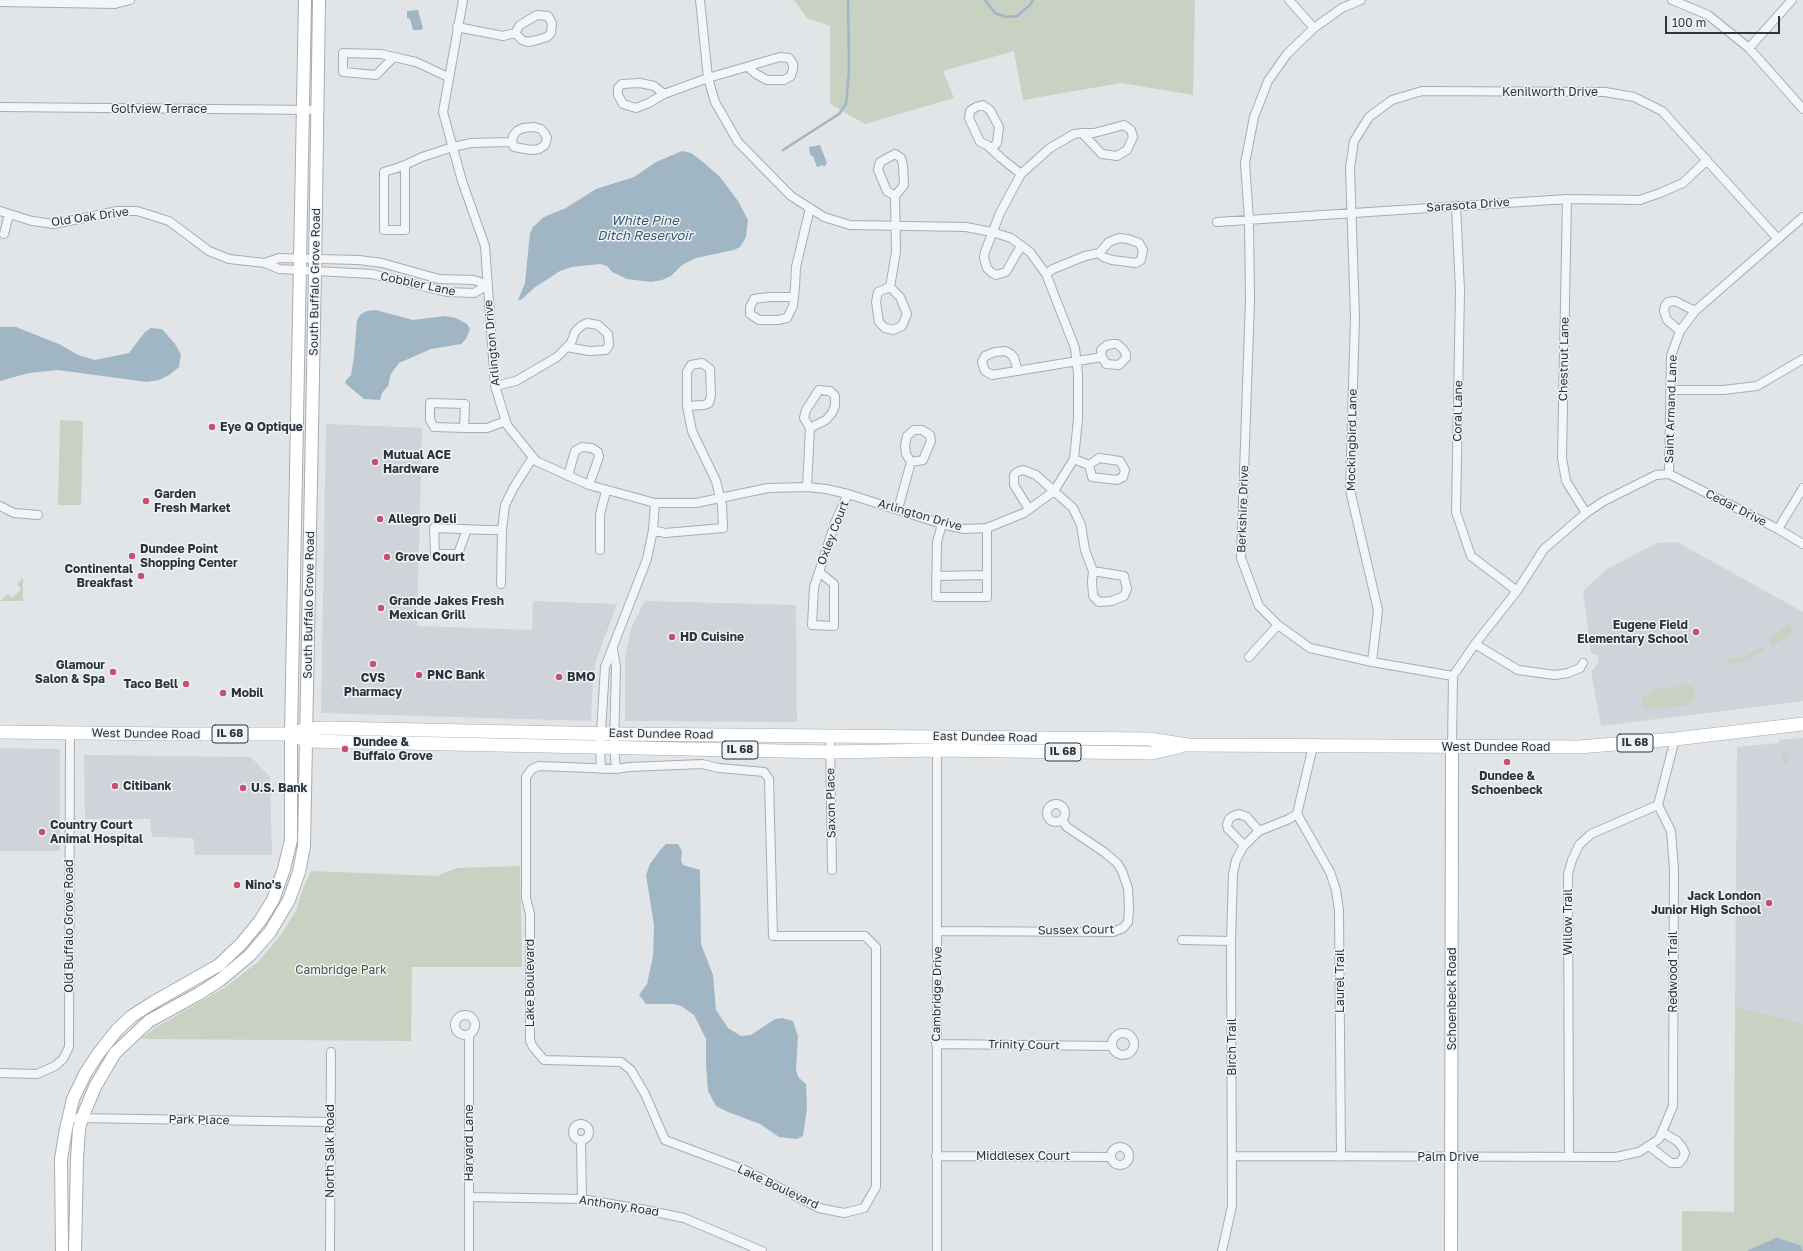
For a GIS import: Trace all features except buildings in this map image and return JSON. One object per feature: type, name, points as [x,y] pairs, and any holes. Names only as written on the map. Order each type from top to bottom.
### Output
[{"type":"main road","name":"South Buffalo Grove Road","points":[[305,0],[303,110],[309,258]]},
{"type":"main road","name":"South Buffalo Grove Road","points":[[62,1251],[61,1159],[73,1099],[85,1074],[98,1054],[117,1030],[132,1016],[219,965],[241,944],[260,921],[273,900],[284,869],[291,840],[291,734],[308,271],[317,110],[319,0]]},
{"type":"main road","name":"South Buffalo Grove Road","points":[[75,1251],[77,1159],[82,1118],[95,1087],[115,1053],[149,1021],[220,980],[250,955],[270,932],[289,900],[299,872],[304,846],[307,735],[309,526],[308,271]]},
{"type":"main road","name":"West Dundee Road","points":[[1188,745],[1579,747],[1675,739],[1803,724]]},
{"type":"main road","name":"West Dundee Road","points":[[0,732],[291,734]]},
{"type":"main road","name":"East Dundee Road","points":[[291,734],[600,748],[830,752],[937,750],[1150,753],[1188,745]]},
{"type":"main road","name":"East Dundee Road","points":[[307,735],[615,734],[1149,739],[1188,745]]},
{"type":"main road","name":"Schoenbeck Road","points":[[1451,1251],[1452,747]]},
{"type":"street","points":[[0,2],[115,4],[130,0]]},
{"type":"street","name":"Arlington Drive","points":[[463,0],[448,77],[443,112],[462,181],[485,246],[495,386],[507,425],[536,461],[589,486],[655,503],[696,503],[768,488],[807,487],[826,489],[848,494],[942,524],[964,529],[986,528],[1024,513],[1054,491],[1074,458],[1078,419],[1077,361],[1075,348],[1046,274],[1030,252],[1011,238],[992,232],[966,227],[850,225],[824,217],[791,196],[738,142],[715,102],[708,78],[700,0]]},
{"type":"street","points":[[1289,0],[1314,28]]},
{"type":"street","name":"Berkshire Drive","points":[[1361,0],[1342,8],[1314,28],[1287,54],[1268,81],[1254,117],[1245,163],[1249,220],[1250,300],[1241,558],[1259,606],[1278,625],[1310,648],[1372,662],[1453,676]]},
{"type":"street","points":[[1672,0],[1708,15],[1749,48],[1803,109]]},
{"type":"street","points":[[1749,48],[1792,0]]},
{"type":"street","points":[[457,27],[503,36],[515,34]]},
{"type":"street","points":[[394,57],[376,75],[343,72],[343,53],[380,54],[394,57],[416,62],[448,77]]},
{"type":"street","points":[[664,94],[654,86],[640,82],[622,84],[618,88],[618,95],[623,104],[636,108],[649,104],[664,94],[708,78],[780,57],[789,58],[793,64],[791,76],[784,80],[767,80],[756,74],[748,67]]},
{"type":"street","name":"Kenilworth Drive","points":[[1352,214],[1350,168],[1354,141],[1369,117],[1392,100],[1422,91],[1605,92],[1634,97],[1662,111],[1778,239]]},
{"type":"street","points":[[991,149],[997,143],[999,127],[990,110],[983,105],[976,106],[970,111],[969,118],[980,142],[991,149],[1021,174]]},
{"type":"street","name":"Golfview Terrace","points":[[0,107],[317,110]]},
{"type":"street","points":[[1021,246],[1006,272],[996,275],[990,272],[987,268],[984,258],[992,232],[1014,185],[1021,174],[1050,148],[1074,134],[1094,133],[1124,125],[1131,130],[1133,138],[1127,150],[1117,156],[1102,154],[1082,134]]},
{"type":"street","points":[[405,165],[405,230],[384,230],[384,172],[453,146],[471,143],[512,142]]},
{"type":"street","points":[[890,287],[896,252],[894,225],[895,196],[904,185],[901,158],[895,154],[880,162],[878,170],[887,191],[895,196]]},
{"type":"street","name":"Sarasota Drive","points":[[1217,222],[1567,199],[1640,200],[1684,183],[1707,160]]},
{"type":"street","name":"Chestnut Lane","points":[[1567,199],[1562,458],[1566,481],[1586,513]]},
{"type":"street","name":"Coral Lane","points":[[1456,206],[1460,290],[1456,512],[1471,556],[1517,591]]},
{"type":"street","points":[[794,297],[769,296],[754,300],[750,307],[750,314],[758,320],[778,320],[787,318],[793,306],[794,297],[796,267],[810,208]]},
{"type":"street","name":"Old Oak Drive","points":[[0,211],[54,224],[118,211],[137,211],[168,221],[209,251],[229,259],[265,263],[279,269],[308,271]]},
{"type":"street","points":[[4,234],[9,214]]},
{"type":"street","name":"Mockingbird Lane","points":[[1352,214],[1355,317],[1350,490],[1378,610],[1372,662]]},
{"type":"street","name":"Saint Armand Lane","points":[[1453,676],[1475,644],[1517,591],[1544,549],[1586,513],[1604,501],[1656,475],[1669,474],[1671,356],[1680,331],[1696,312],[1803,217]]},
{"type":"street","points":[[1046,274],[1053,269],[1085,256],[1100,253],[1109,242],[1119,238],[1128,239],[1139,244],[1143,250],[1141,260],[1136,263],[1112,260],[1102,257],[1100,253]]},
{"type":"street","name":"Old Oak Drive","points":[[265,263],[279,258],[309,258]]},
{"type":"street","name":"Cobbler Lane","points":[[309,258],[371,261],[439,278],[474,280],[488,285]]},
{"type":"street","name":"Cobbler Lane","points":[[308,271],[372,274],[447,292],[474,293],[488,285]]},
{"type":"street","points":[[890,287],[900,296],[907,314],[902,326],[893,330],[885,328],[879,322],[876,302],[878,292],[890,287]]},
{"type":"street","points":[[1680,331],[1667,320],[1664,311],[1668,302],[1675,301],[1696,312]]},
{"type":"street","points":[[495,386],[516,381],[557,358],[571,342],[575,332],[580,326],[587,323],[598,325],[608,334],[609,345],[606,350],[589,351],[567,347]]},
{"type":"street","points":[[1018,371],[1102,357]]},
{"type":"street","points":[[1670,390],[1723,390],[1757,386],[1803,360]]},
{"type":"street","points":[[653,530],[665,533],[723,528],[720,499],[716,481],[692,431],[686,406],[687,372],[691,365],[702,363],[710,369],[711,396],[709,403],[704,405],[686,406]]},
{"type":"street","points":[[807,487],[810,428],[804,418],[808,406],[819,390],[830,390],[835,396],[835,406],[832,412],[826,420],[810,428]]},
{"type":"street","points":[[464,428],[465,404],[430,403],[430,420],[434,427],[464,428],[487,428],[506,421]]},
{"type":"street","points":[[568,476],[575,451],[582,446],[592,448],[598,452],[599,457],[589,486]]},
{"type":"street","points":[[501,584],[502,530],[505,505],[514,487],[533,457]]},
{"type":"street","points":[[1074,458],[1089,465]]},
{"type":"street","points":[[898,510],[911,462]]},
{"type":"street","points":[[1029,509],[1014,485],[1014,475],[1023,470],[1036,475],[1073,508],[1081,525],[1085,550],[1094,571],[1092,580],[1093,596],[1099,602],[1112,602],[1124,596],[1127,589],[1124,576],[1094,571]]},
{"type":"street","name":"Cedar Drive","points":[[1669,474],[1778,529],[1803,544]]},
{"type":"street","points":[[1778,529],[1803,488]]},
{"type":"street","points":[[600,550],[600,514],[606,491]]},
{"type":"street","name":"Oxley Court","points":[[818,572],[834,584],[834,626],[812,625],[814,587],[818,572],[835,523],[848,494]]},
{"type":"street","points":[[601,769],[600,748],[605,667],[647,559],[653,530],[655,503]]},
{"type":"street","points":[[0,506],[14,513],[38,515]]},
{"type":"street","points":[[942,524],[937,542],[936,597],[986,597],[986,528]]},
{"type":"street","points":[[468,529],[458,554],[435,554],[434,528],[468,529],[502,530]]},
{"type":"street","points":[[936,576],[986,575]]},
{"type":"street","points":[[1249,657],[1278,625]]},
{"type":"street","points":[[1475,644],[1518,670],[1555,675],[1580,668],[1583,663]]},
{"type":"street","points":[[613,649],[616,667],[614,748],[616,769]]},
{"type":"street","points":[[1452,747],[1453,676]]},
{"type":"street","name":"Old Buffalo Grove Road","points":[[0,1073],[37,1074],[55,1066],[63,1059],[69,1047],[70,733]]},
{"type":"street","name":"Saxon Place","points":[[830,736],[832,870]]},
{"type":"street","name":"Cambridge Drive","points":[[937,737],[937,1251]]},
{"type":"street","points":[[1658,805],[1675,739]]},
{"type":"street","points":[[1297,814],[1313,746]]},
{"type":"street","name":"Lake Boulevard","points":[[702,764],[719,768],[764,772],[769,779],[773,936],[865,936],[876,946],[876,1187],[864,1208],[844,1213],[819,1208],[745,1170],[665,1140],[645,1094],[631,1070],[621,1062],[544,1060],[533,1047],[530,1041],[530,914],[526,898],[526,777],[532,769],[539,766],[616,769],[629,767],[702,764]]},
{"type":"street","name":"Redwood Trail","points":[[1658,805],[1671,831],[1674,869],[1673,1106],[1660,1136]]},
{"type":"street","name":"Willow Trail","points":[[1569,1157],[1568,874],[1572,860],[1579,845],[1591,834],[1658,805]]},
{"type":"street","points":[[1244,845],[1228,829],[1227,825],[1229,819],[1239,814],[1247,817],[1259,831]]},
{"type":"street","name":"Birch Trail","points":[[1222,1251],[1232,1206],[1231,940],[1233,874],[1236,860],[1244,845],[1259,831],[1290,819],[1297,814]]},
{"type":"street","name":"Laurel Trail","points":[[1297,814],[1330,872],[1336,890],[1340,911],[1341,1157]]},
{"type":"street","name":"Sussex Court","points":[[938,931],[1113,932],[1123,928],[1128,922],[1129,909],[1128,888],[1122,871],[1117,863],[1104,852],[1067,827],[1062,820]]},
{"type":"street","points":[[1182,940],[1231,940]]},
{"type":"street","name":"Harvard Lane","points":[[468,1251],[469,1035]]},
{"type":"street","name":"Trinity Court","points":[[936,1044],[1112,1046]]},
{"type":"street","name":"North Salk Road","points":[[330,1251],[331,1052]]},
{"type":"street","name":"Park Place","points":[[68,1118],[330,1122]]},
{"type":"street","points":[[1649,1146],[1671,1163],[1679,1163],[1683,1158],[1684,1153],[1682,1147],[1677,1141],[1660,1136]]},
{"type":"street","name":"Palm Drive","points":[[1232,1156],[1616,1157],[1639,1152],[1649,1146],[1660,1136]]},
{"type":"street","points":[[582,1140],[582,1199]]},
{"type":"street","name":"Middlesex Court","points":[[936,1156],[1110,1157]]},
{"type":"street","name":"Anthony Road","points":[[469,1197],[582,1199],[684,1218],[762,1251]]},
{"type":"shaded area","points":[[326,424],[422,428],[417,626],[532,630],[533,601],[617,604],[596,661],[593,679],[591,721],[321,713]]},
{"type":"shaded area","name":"Eugene Field Elementary School","points":[[1677,542],[1803,612],[1803,701],[1601,726],[1591,671],[1595,668],[1599,659],[1597,655],[1591,653],[1583,591],[1607,569],[1657,543]]},
{"type":"shaded area","points":[[645,601],[796,605],[797,722],[625,721],[625,658],[631,628]]},
{"type":"shaded area","name":"Jack London Junior High School","points":[[1803,738],[1803,1023],[1735,1007],[1737,747],[1778,743],[1780,740]]},
{"type":"shaded area","points":[[0,748],[60,749],[60,851],[0,851]]},
{"type":"shaded area","points":[[84,755],[251,757],[270,777],[272,855],[195,855],[193,838],[152,837],[150,819],[85,819]]},
{"type":"green space","points":[[794,0],[1195,0],[1193,95],[1121,83],[1023,100],[1014,51],[943,71],[954,98],[865,124],[830,104],[830,26],[807,18]]},
{"type":"green space","points":[[60,420],[83,421],[81,505],[58,505]]},
{"type":"green space","points":[[23,578],[23,601],[0,601],[8,594],[12,598],[21,589],[17,584]]},
{"type":"green space","points":[[1788,624],[1793,631],[1792,635],[1771,646],[1769,639]]},
{"type":"green space","points":[[1762,647],[1764,650],[1742,662],[1722,665],[1733,657],[1740,659]]},
{"type":"green space","points":[[1685,682],[1694,689],[1696,696],[1690,705],[1644,710],[1642,698],[1658,688],[1668,689]]},
{"type":"green space","points":[[1790,753],[1786,765],[1781,759],[1783,754]]},
{"type":"green space","name":"Cambridge Park","points":[[520,866],[522,967],[412,967],[411,1041],[140,1039],[155,1028],[224,988],[258,962],[280,936],[296,911],[302,891],[311,871],[437,876],[457,868]]},
{"type":"green space","points":[[1735,1007],[1803,1023],[1803,1251],[1682,1251],[1682,1211],[1734,1212]]},
{"type":"water","points":[[418,10],[423,28],[421,30],[413,30],[410,19],[407,18],[407,11]]},
{"type":"water","points":[[820,145],[827,163],[824,167],[823,165],[817,167],[813,156],[810,155],[809,147]]},
{"type":"water","name":"White Pine Ditch Reservoir","points":[[682,151],[691,153],[720,177],[738,201],[748,220],[746,237],[740,247],[734,250],[696,258],[682,265],[671,276],[662,280],[651,282],[627,279],[612,272],[607,266],[600,264],[572,267],[560,271],[534,288],[521,300],[518,300],[525,283],[530,233],[533,227],[544,217],[566,208],[596,189],[634,177],[656,162]]},
{"type":"water","points":[[376,310],[413,320],[445,316],[456,318],[467,324],[470,329],[466,339],[461,344],[431,349],[399,363],[391,374],[388,386],[382,393],[380,400],[364,399],[345,383],[351,375],[357,320],[361,314],[367,311]]},
{"type":"water","points":[[0,327],[16,327],[61,345],[78,355],[95,360],[129,353],[145,332],[151,328],[162,329],[175,344],[181,354],[179,367],[169,375],[159,380],[147,382],[58,370],[29,373],[0,381]]},
{"type":"water","points":[[666,844],[678,844],[682,851],[681,861],[683,865],[700,870],[701,944],[713,975],[716,1010],[728,1028],[741,1036],[751,1035],[775,1019],[782,1018],[793,1021],[798,1036],[796,1069],[798,1077],[806,1084],[807,1108],[803,1136],[797,1139],[779,1137],[760,1124],[716,1106],[708,1091],[706,1039],[694,1015],[681,1006],[674,1004],[646,1004],[639,995],[647,984],[653,956],[654,925],[646,875],[650,864]]},
{"type":"water","points":[[1778,1237],[1800,1245],[1803,1251],[1747,1251]]},
{"type":"waterway","points":[[783,150],[839,114],[846,104],[849,70],[848,0]]},
{"type":"waterway","points":[[985,0],[995,13],[1006,17],[1017,16],[1030,5],[1033,0]]},
{"type":"place","name":"Eye Q Optique","points":[[212,427]]},
{"type":"place","name":"Mutual ACE Hardware","points":[[375,462]]},
{"type":"place","name":"Garden Fresh Market","points":[[146,501]]},
{"type":"place","name":"Allegro Deli","points":[[380,519]]},
{"type":"place","name":"Dundee Point Shopping Center","points":[[132,556]]},
{"type":"place","name":"Grove Court","points":[[387,557]]},
{"type":"place","name":"Continental Breakfast","points":[[141,576]]},
{"type":"place","name":"Grande Jakes Fresh Mexican Grill","points":[[381,608]]},
{"type":"place","name":"Eugene Field Elementary School","points":[[1696,632]]},
{"type":"place","name":"HD Cuisine","points":[[672,637]]},
{"type":"place","name":"CVS Pharmacy","points":[[373,664]]},
{"type":"place","name":"Glamour Salon & Spa","points":[[113,672]]},
{"type":"place","name":"PNC Bank","points":[[419,675]]},
{"type":"place","name":"BMO","points":[[559,677]]},
{"type":"place","name":"Taco Bell","points":[[186,684]]},
{"type":"place","name":"Mobil","points":[[223,693]]},
{"type":"place","name":"Dundee & Buffalo Grove","points":[[345,749]]},
{"type":"place","name":"Dundee & Schoenbeck","points":[[1507,762]]},
{"type":"place","name":"Citibank","points":[[115,786]]},
{"type":"place","name":"U.S. Bank","points":[[243,788]]},
{"type":"place","name":"Country Court Animal Hospital","points":[[42,832]]},
{"type":"place","name":"Nino's","points":[[237,885]]},
{"type":"place","name":"Jack London Junior High School","points":[[1769,903]]}]
